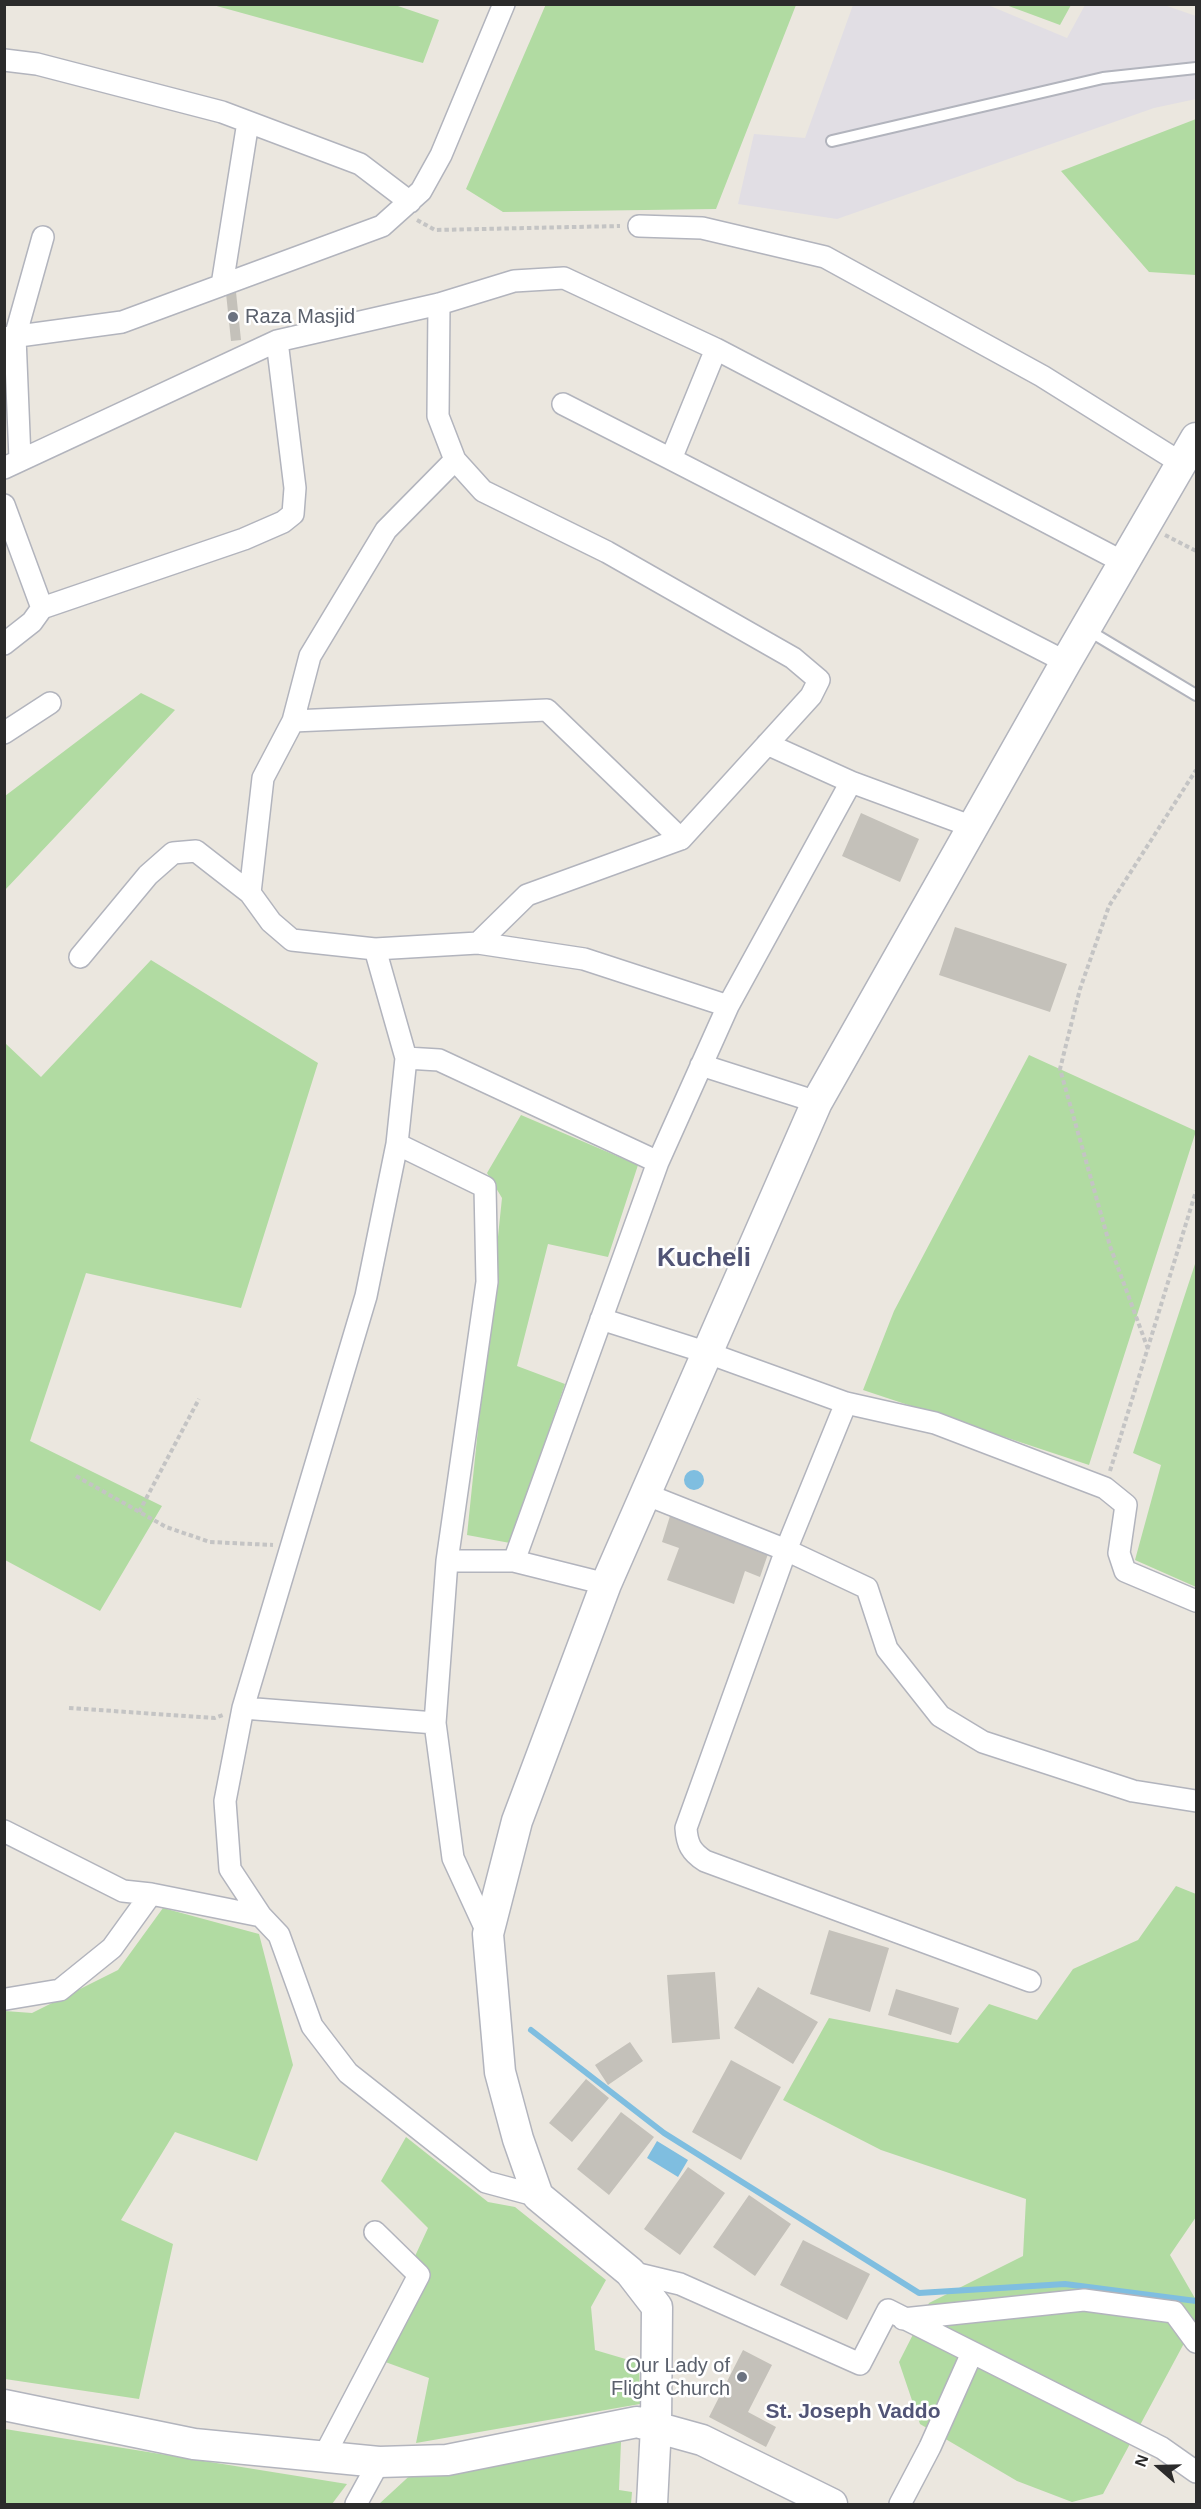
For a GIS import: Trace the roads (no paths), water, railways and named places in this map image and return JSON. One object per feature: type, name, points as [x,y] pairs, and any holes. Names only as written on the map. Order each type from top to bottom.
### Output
[{"type":"street","points":[[10,337],[122,322],[382,226],[421,191],[441,155],[504,4]]},
{"type":"street","points":[[4,60],[37,64],[222,112],[360,164],[406,206]]},
{"type":"street","points":[[222,285],[248,122]]},
{"type":"street","points":[[538,2196],[518,2139],[500,2072],[488,1934],[517,1821],[606,1584],[817,1102],[1085,628],[1189,451],[1042,376],[825,257],[702,228],[639,226]]},
{"type":"street","points":[[43,237],[10,337],[12,464],[277,341],[439,304],[514,281],[564,278],[716,349],[1123,562]]},
{"type":"street","points":[[439,304],[438,416],[455,460],[483,492],[607,552],[793,658],[819,680],[811,696],[681,839],[527,895],[478,943]]},
{"type":"street","points":[[4,644],[32,622],[42,608],[244,539],[283,522],[293,514],[296,488],[277,341]]},
{"type":"street","points":[[671,459],[716,349]]},
{"type":"street","points":[[563,404],[1066,662]]},
{"type":"street","points":[[250,893],[263,778],[293,721],[310,656],[386,530],[455,460]]},
{"type":"street","points":[[4,505],[42,608]]},
{"type":"street","points":[[4,733],[50,703]]},
{"type":"street","points":[[293,721],[547,710],[681,839]]},
{"type":"street","points":[[767,744],[851,782],[973,827]]},
{"type":"street","points":[[514,1561],[658,1162],[728,1006],[851,782]]},
{"type":"street","points":[[80,957],[148,875],[173,853],[196,851],[250,893],[271,922],[292,940],[375,949],[478,943],[584,959],[728,1006]]},
{"type":"street","points":[[375,949],[406,1058],[398,1144],[366,1296],[243,1708],[225,1801],[230,1869],[261,1916],[279,1935],[312,2026],[348,2073],[486,2182],[538,2196],[630,2272],[657,2307],[656,2426],[652,2505]]},
{"type":"street","points":[[406,1058],[439,1060],[658,1162]]},
{"type":"street","points":[[701,1065],[817,1102]]},
{"type":"street","points":[[398,1144],[485,1187],[486,1282],[447,1561],[435,1722],[453,1858],[488,1934]]},
{"type":"street","points":[[601,1319],[708,1353],[846,1403],[934,1423],[1105,1488],[1126,1505],[1119,1553],[1125,1571],[1197,1601]]},
{"type":"street","points":[[846,1403],[786,1550],[686,1828],[687,1842],[694,1854],[705,1861],[1030,1981]]},
{"type":"street","points":[[645,1494],[786,1550],[867,1588],[886,1649],[940,1716],[983,1742],[1133,1791],[1197,1801]]},
{"type":"street","points":[[447,1561],[514,1561],[606,1584]]},
{"type":"street","points":[[243,1708],[435,1722]]},
{"type":"street","points":[[4,1831],[123,1891],[151,1894],[261,1916]]},
{"type":"street","points":[[6,1999],[60,1990],[112,1948],[151,1894]]},
{"type":"street","points":[[324,2456],[419,2275],[375,2232]]},
{"type":"street","points":[[630,2272],[680,2284],[860,2364],[888,2310],[1162,2448],[1197,2472]]},
{"type":"street","points":[[903,2319],[1084,2300],[1174,2312],[1197,2342]]},
{"type":"street","points":[[900,2505],[930,2448],[972,2354]]},
{"type":"street","points":[[4,2405],[194,2444],[379,2462],[447,2460],[637,2422],[702,2440],[832,2505]]},
{"type":"street","points":[[356,2505],[379,2462]]},
{"type":"lane","points":[[832,141],[1103,78],[1197,68]]},
{"type":"lane","points":[[1085,628],[1197,695]]},
{"type":"water","points":[[694,1470],[701,1473],[704,1480],[701,1487],[694,1490],[687,1487],[684,1480],[687,1473]]},
{"type":"water","points":[[657,2141],[688,2160],[678,2177],[647,2158]]},
{"type":"waterway","points":[[531,2030],[664,2133],[919,2293],[1065,2284],[1196,2301]]},
{"type":"place","name":"Raza Masjid","points":[[233,317]]},
{"type":"place","name":"Our Lady of Flight Church","points":[[742,2377]]},
{"type":"district","name":"Kucheli","points":[[704,1259]]},
{"type":"district","name":"St. Joseph Vaddo","points":[[853,2412]]}]
